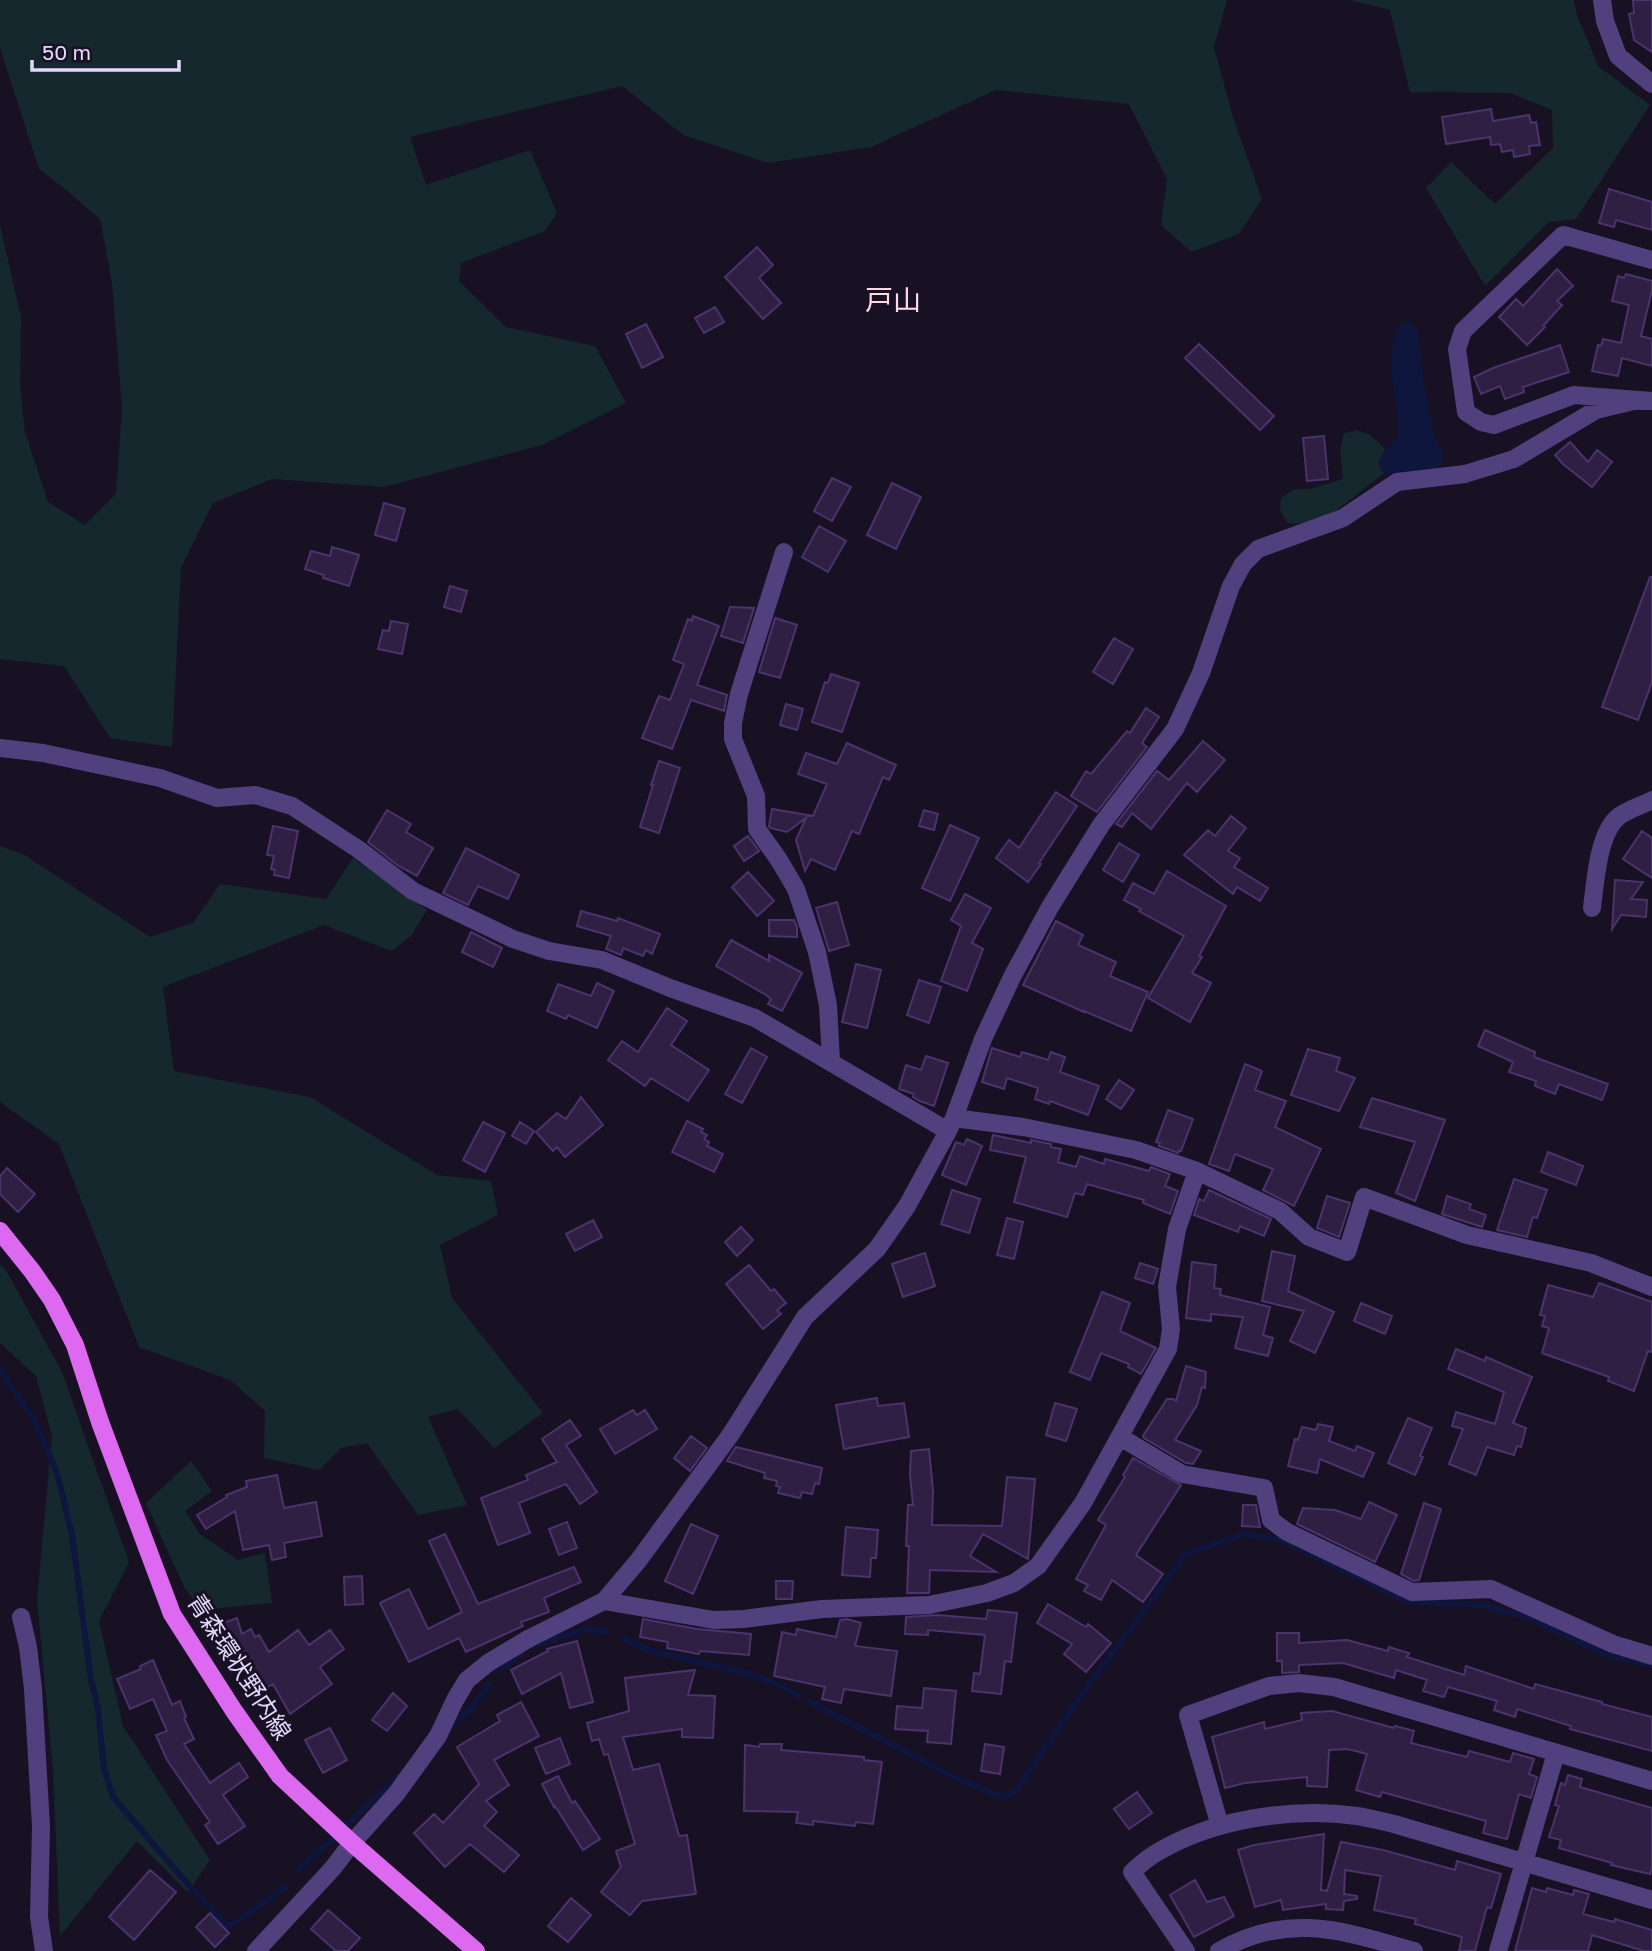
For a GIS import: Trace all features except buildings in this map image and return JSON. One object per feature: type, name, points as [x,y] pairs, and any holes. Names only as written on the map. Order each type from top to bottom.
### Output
[{"type":"main road","name":"青森環状野内線","points":[[0,1231],[52,1300],[75,1345],[100,1422],[172,1614],[234,1711],[281,1776],[352,1843],[476,1951]]},
{"type":"street","points":[[1602,0],[1605,21],[1618,56],[1652,84]]},
{"type":"street","points":[[1645,400],[1574,395],[1494,425],[1481,422],[1466,412],[1457,349],[1463,331],[1563,235],[1652,260]]},
{"type":"street","points":[[256,1951],[333,1868],[396,1794],[438,1736],[454,1700],[467,1680],[488,1663],[518,1645],[604,1601],[638,1561],[731,1434],[805,1317],[877,1249],[907,1206],[951,1124],[983,1039],[1012,977],[1050,907],[1101,825],[1175,729],[1201,673],[1231,586],[1243,564],[1258,549],[1343,518],[1397,482],[1465,474],[1514,459],[1596,410],[1645,400]]},
{"type":"street","points":[[784,552],[739,694],[733,723],[733,739],[756,796],[757,829],[796,889],[817,952],[828,1005],[831,1062]]},
{"type":"street","points":[[0,748],[43,753],[160,778],[217,798],[255,795],[292,806],[358,849],[413,891],[500,933],[549,951],[602,960],[755,1018],[831,1062],[951,1124],[1023,1127],[1136,1150],[1197,1171],[1280,1211],[1310,1237],[1347,1252],[1364,1197],[1466,1235],[1591,1263],[1652,1287]]},
{"type":"street","points":[[1592,908],[1604,839],[1617,818],[1652,800]]},
{"type":"street","points":[[604,1601],[714,1620],[822,1609],[929,1605],[987,1593],[1014,1583],[1038,1566],[1083,1503],[1168,1349],[1171,1329],[1167,1287],[1177,1229],[1197,1171]]},
{"type":"street","points":[[1120,1437],[1182,1474],[1264,1488],[1271,1520],[1287,1532],[1412,1592],[1490,1589],[1614,1644],[1652,1656]]},
{"type":"street","points":[[21,1617],[33,1689],[41,1826],[39,1917],[44,1951]]},
{"type":"street","points":[[1220,1826],[1188,1715],[1269,1686],[1299,1683],[1334,1687],[1652,1781]]},
{"type":"street","points":[[1498,1951],[1556,1754]]},
{"type":"street","points":[[1186,1951],[1132,1872],[1152,1855],[1220,1826],[1290,1814],[1357,1816],[1394,1824],[1652,1900]]},
{"type":"street","points":[[1219,1951],[1276,1929],[1309,1927],[1344,1931],[1414,1951]]},
{"type":"green space","points":[[0,0],[1227,0],[1214,47],[1233,117],[1262,199],[1239,234],[1191,252],[1161,225],[1167,179],[1129,104],[996,90],[871,147],[768,163],[683,135],[622,86],[410,137],[426,185],[530,150],[557,213],[545,231],[461,263],[459,281],[506,327],[595,346],[626,403],[542,445],[384,487],[272,479],[213,503],[181,568],[172,747],[110,738],[64,666],[0,659],[0,225],[21,317],[20,386],[25,432],[48,502],[85,525],[116,494],[122,408],[112,283],[100,219],[39,169],[0,48]]},
{"type":"green space","points":[[1350,0],[1574,0],[1577,15],[1598,66],[1650,105],[1576,219],[1549,222],[1485,286],[1426,188],[1451,162],[1495,204],[1553,148],[1552,110],[1510,93],[1410,92],[1390,10]]},
{"type":"green space","points":[[1358,430],[1370,435],[1385,449],[1378,463],[1384,474],[1327,515],[1315,521],[1287,523],[1280,509],[1281,498],[1295,489],[1310,489],[1343,479],[1340,450],[1344,433]]},
{"type":"green space","points":[[0,846],[23,854],[150,937],[193,923],[220,884],[326,899],[353,858],[427,910],[411,936],[391,951],[324,925],[163,987],[174,1071],[310,1097],[437,1175],[491,1181],[498,1215],[440,1245],[452,1298],[543,1413],[494,1448],[458,1409],[428,1417],[467,1505],[418,1515],[367,1443],[341,1448],[319,1470],[264,1458],[265,1411],[230,1380],[139,1347],[59,1144],[0,1102]]},
{"type":"green space","points":[[0,1264],[62,1372],[129,1562],[99,1621],[123,1726],[210,1860],[188,1892],[137,1841],[60,1936],[53,1770],[37,1600],[52,1436],[36,1376],[0,1343]]},
{"type":"green space","points":[[191,1461],[212,1491],[185,1511],[200,1534],[238,1560],[265,1553],[272,1603],[201,1610],[184,1587],[146,1503]]},
{"type":"shaded area","points":[[1410,322],[1418,331],[1424,384],[1443,463],[1434,469],[1384,474],[1378,463],[1385,449],[1398,438],[1392,349],[1400,323]]},
{"type":"waterway","points":[[0,1370],[36,1423],[57,1473],[72,1535],[91,1680],[98,1709],[104,1769],[113,1797],[192,1889],[229,1927],[285,1887]]},
{"type":"waterway","points":[[810,1702],[956,1778],[1008,1797],[1018,1788],[1082,1694],[1186,1554],[1245,1534],[1288,1543],[1409,1602],[1481,1605],[1530,1618],[1606,1655],[1652,1665]]},
{"type":"waterway","points":[[539,1644],[586,1629],[608,1632]]},
{"type":"waterway","points":[[623,1639],[651,1651],[749,1674],[775,1683],[798,1696]]},
{"type":"waterway","points":[[503,1668],[521,1653]]},
{"type":"waterway","points":[[448,1729],[473,1706],[489,1685]]},
{"type":"waterway","points":[[299,1870],[402,1773]]},
{"type":"district","name":"戸山","points":[[893,300]]}]
